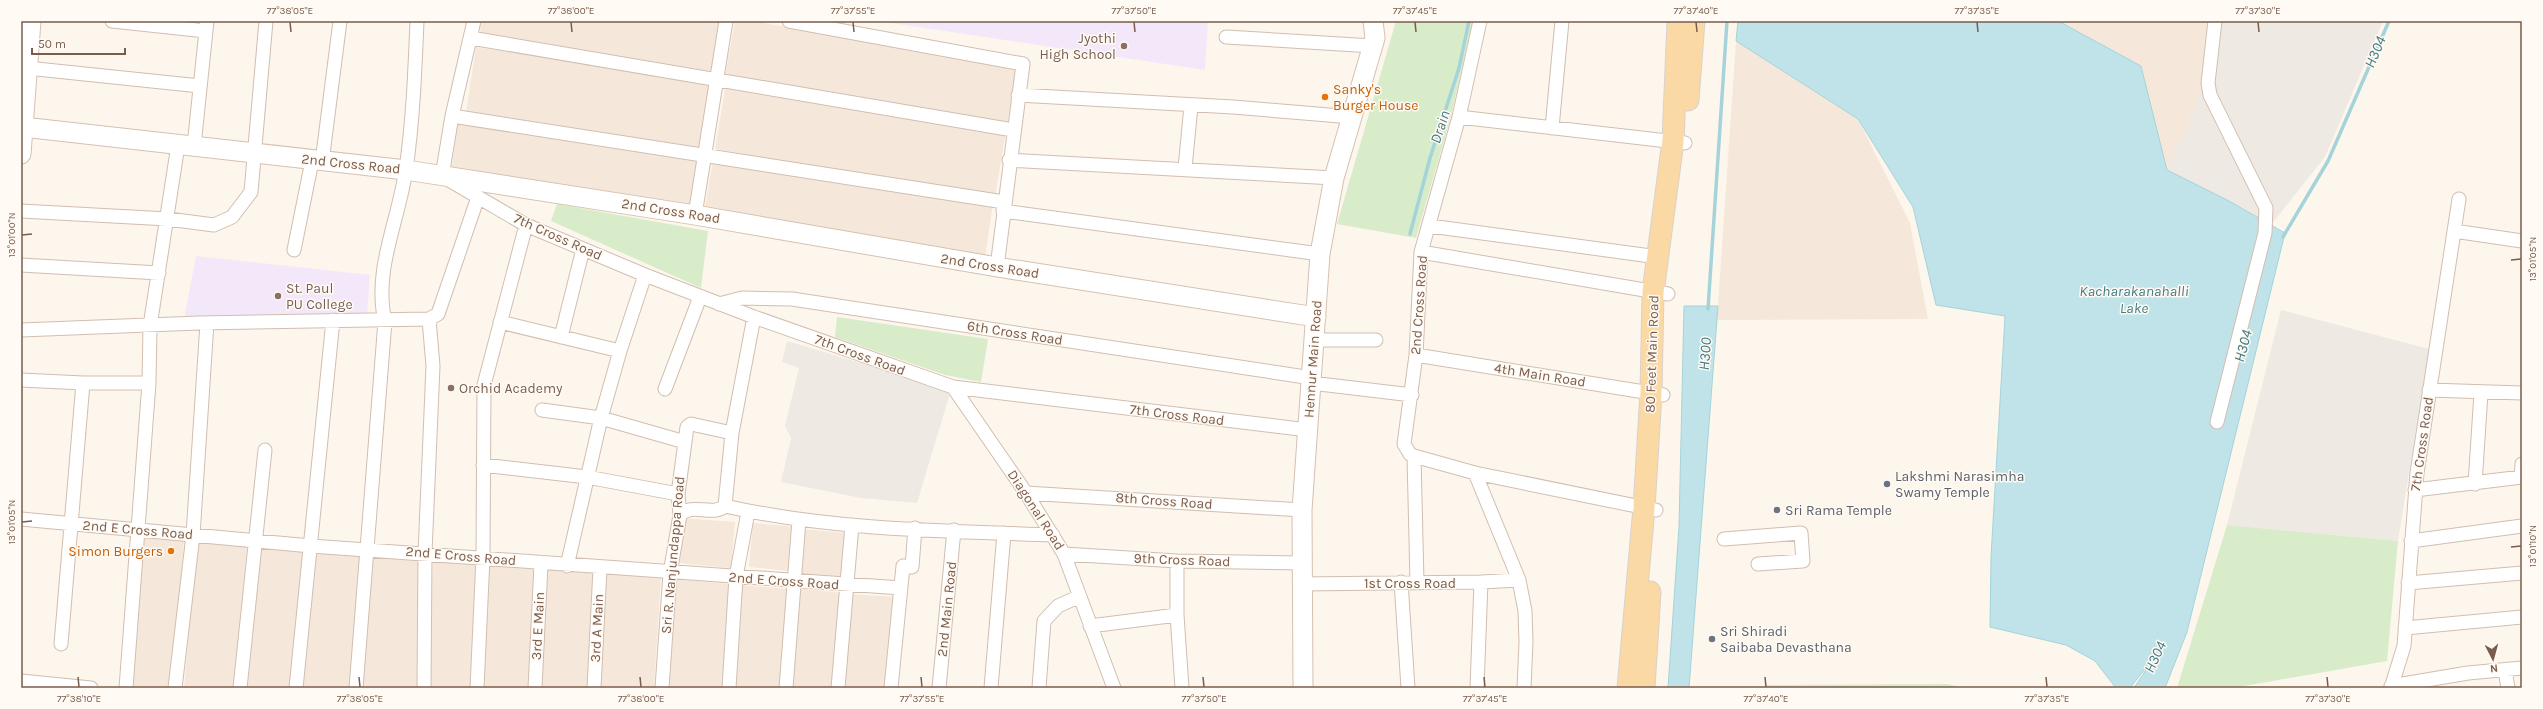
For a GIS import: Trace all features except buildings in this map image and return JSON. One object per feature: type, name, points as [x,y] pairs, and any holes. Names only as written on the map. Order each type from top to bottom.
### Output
[{"type":"main road","name":"80 Feet Main Road","points":[[1661,293],[1658,257],[1679,142],[1678,21]]},
{"type":"main road","name":"80 Feet Main Road","points":[[1644,688],[1650,509],[1661,293],[1694,21]]},
{"type":"main road","name":"80 Feet Main Road","points":[[1628,688],[1650,509]]},
{"type":"street","points":[[21,154],[23,105],[28,68],[25,39],[31,21]]},
{"type":"street","points":[[112,21],[207,26],[200,86],[168,219],[150,326],[149,383],[126,688]]},
{"type":"street","points":[[21,211],[168,219],[214,225],[232,217],[251,192],[266,21]]},
{"type":"street","points":[[294,250],[317,162],[340,21]]},
{"type":"street","points":[[356,688],[369,549],[385,321],[381,293],[386,259],[406,170],[417,21]]},
{"type":"street","points":[[442,176],[452,116],[474,21]]},
{"type":"street","points":[[695,215],[726,21]]},
{"type":"street","points":[[789,21],[1023,64],[1009,160],[997,268]]},
{"type":"street","name":"Hennur Main Road","points":[[1303,688],[1301,584],[1302,510],[1320,254],[1334,178],[1374,35],[1389,21]]},
{"type":"street","name":"2nd Cross Road","points":[[1414,456],[1410,454],[1404,444],[1412,395],[1416,355],[1421,252],[1430,226],[1459,117],[1480,21]]},
{"type":"street","points":[[1552,128],[1562,21]]},
{"type":"street","points":[[2215,21],[2208,83],[2210,95],[2266,208],[2267,217],[2265,234],[2217,422]]},
{"type":"street","points":[[1226,37],[1374,35]]},
{"type":"street","points":[[471,38],[1013,130]]},
{"type":"street","points":[[28,68],[200,86]]},
{"type":"street","points":[[1018,96],[1352,117]]},
{"type":"street","points":[[1185,168],[1191,106]]},
{"type":"street","points":[[452,116],[705,154],[1004,207],[1320,254]]},
{"type":"street","points":[[1459,117],[1679,142]]},
{"type":"street","name":"2nd Cross Road","points":[[23,127],[317,162],[406,170],[695,215],[997,268],[1316,317]]},
{"type":"street","points":[[1009,160],[1185,168],[1334,178]]},
{"type":"street","name":"7th Cross Road","points":[[442,176],[526,224],[645,275],[754,317],[953,388],[1308,430]]},
{"type":"street","points":[[21,330],[207,323],[333,320],[385,321],[429,319],[438,314],[478,197]]},
{"type":"street","name":"7th Cross Road","points":[[2392,687],[2401,662],[2405,628],[2415,490],[2459,199]]},
{"type":"street","points":[[477,688],[483,557],[484,385],[526,224]]},
{"type":"street","points":[[1430,226],[1658,257]]},
{"type":"street","points":[[2454,231],[2522,241]]},
{"type":"street","points":[[561,337],[583,249]]},
{"type":"street","points":[[1421,252],[1661,293]]},
{"type":"street","points":[[21,265],[159,273]]},
{"type":"street","points":[[567,566],[601,418],[620,351],[645,275]]},
{"type":"street","points":[[665,389],[700,297]]},
{"type":"street","name":"6th Cross Road","points":[[719,304],[742,298],[792,299],[1412,395]]},
{"type":"street","points":[[725,506],[732,433],[754,317]]},
{"type":"street","points":[[424,688],[425,553],[433,366],[429,319]]},
{"type":"street","points":[[296,688],[312,546],[333,320]]},
{"type":"street","points":[[500,322],[620,351]]},
{"type":"street","points":[[175,688],[193,535],[207,323]]},
{"type":"street","points":[[1315,340],[1376,340]]},
{"type":"street","name":"4th Main Road","points":[[1416,355],[1657,394]]},
{"type":"street","points":[[21,380],[83,383],[149,383]]},
{"type":"street","points":[[61,644],[73,524],[83,383]]},
{"type":"street","name":"Diagonal Road","points":[[953,388],[1026,492],[1064,554],[1078,597],[1114,688]]},
{"type":"street","points":[[2429,390],[2481,393],[2522,393]]},
{"type":"street","points":[[2475,484],[2481,393]]},
{"type":"street","points":[[542,410],[601,418],[685,442]]},
{"type":"street","name":"Sri R. Nanjundappa Road","points":[[662,688],[670,572],[680,515],[678,494],[688,427],[691,424],[732,433]]},
{"type":"street","points":[[240,688],[265,450]]},
{"type":"street","points":[[1417,582],[1414,456],[1475,473],[1650,509]]},
{"type":"street","points":[[483,465],[587,477],[678,494]]},
{"type":"street","points":[[2415,490],[2475,484],[2522,472]]},
{"type":"street","points":[[1475,473],[1519,580],[1525,611],[1526,642],[1524,688]]},
{"type":"street","name":"8th Cross Road","points":[[1026,492],[1302,510]]},
{"type":"street","points":[[680,515],[690,509],[718,510],[725,506],[748,512],[799,520],[852,525],[1053,535]]},
{"type":"street","points":[[729,688],[736,577],[748,512]]},
{"type":"street","name":"2nd E Cross Road","points":[[21,519],[193,535],[256,539],[312,546],[483,557],[541,564],[670,572],[846,586],[901,588]]},
{"type":"street","points":[[786,688],[799,520]]},
{"type":"street","points":[[838,688],[852,525]]},
{"type":"street","points":[[2411,541],[2522,526]]},
{"type":"street","points":[[891,688],[903,566],[912,567],[915,528]]},
{"type":"street","name":"2nd Main Road","points":[[939,688],[954,530]]},
{"type":"street","points":[[991,688],[1004,533]]},
{"type":"street","points":[[1724,539],[1801,534],[1803,561],[1758,564]]},
{"type":"street","name":"9th Cross Road","points":[[1064,554],[1178,561],[1301,563]]},
{"type":"street","points":[[1178,561],[1177,615],[1182,688]]},
{"type":"street","name":"3rd E Main","points":[[535,688],[541,564]]},
{"type":"street","name":"3rd A Main","points":[[594,688],[600,568]]},
{"type":"street","points":[[2408,583],[2522,573]]},
{"type":"street","name":"1st Cross Road","points":[[1301,584],[1481,582],[1519,580]]},
{"type":"street","points":[[1401,582],[1408,688]]},
{"type":"street","points":[[1477,688],[1481,582]]},
{"type":"street","points":[[1040,688],[1044,621],[1058,606],[1078,597]]},
{"type":"street","points":[[1090,626],[1177,615]]},
{"type":"street","points":[[2405,628],[2522,617]]},
{"type":"street","points":[[2392,687],[2468,673],[2522,668]]},
{"type":"street","points":[[2505,670],[2508,688]]},
{"type":"street","points":[[21,681],[91,688]]},
{"type":"shaded area","points":[[482,21],[721,21],[713,74],[479,38]]},
{"type":"shaded area","points":[[735,21],[752,21],[1017,67],[1007,125],[725,76]]},
{"type":"shaded area","name":"Jyothi High School","points":[[878,21],[1208,21],[1205,70]]},
{"type":"shaded area","points":[[2058,21],[2221,21],[2193,113],[2167,170],[2141,66]]},
{"type":"shaded area","points":[[2221,21],[2383,21],[2325,157],[2271,225],[2167,170],[2193,113]]},
{"type":"shaded area","points":[[1736,41],[1858,119],[1910,223],[1928,319],[1717,320]]},
{"type":"shaded area","points":[[476,47],[712,84],[701,150],[466,112]]},
{"type":"shaded area","points":[[726,83],[1006,131],[995,197],[715,149]]},
{"type":"shaded area","points":[[458,123],[699,160],[691,210],[451,172]]},
{"type":"shaded area","points":[[713,160],[993,204],[985,257],[704,213]]},
{"type":"shaded area","name":"St. Paul PU College","points":[[196,256],[370,275],[367,316],[184,319]]},
{"type":"shaded area","points":[[2281,310],[2429,349],[2398,541],[2227,525]]},
{"type":"shaded area","points":[[787,341],[951,390],[917,503],[861,498],[781,482],[791,438],[785,426],[799,368],[782,362]]},
{"type":"shaded area","points":[[682,518],[735,522],[731,568],[678,563]]},
{"type":"shaded area","points":[[753,523],[795,527],[790,571],[749,567]]},
{"type":"shaded area","points":[[801,529],[848,533],[843,584],[796,580]]},
{"type":"shaded area","points":[[138,537],[184,541],[172,688],[126,687]]},
{"type":"shaded area","points":[[197,540],[247,545],[235,688],[184,688]]},
{"type":"shaded area","points":[[256,546],[304,550],[293,688],[244,688]]},
{"type":"shaded area","points":[[313,551],[362,555],[350,688],[301,688]]},
{"type":"shaded area","points":[[372,557],[418,561],[418,688],[360,688]]},
{"type":"shaded area","points":[[433,560],[479,564],[474,688],[427,688]]},
{"type":"shaded area","points":[[487,561],[536,568],[531,688],[480,688]]},
{"type":"shaded area","points":[[547,568],[594,571],[587,688],[540,688]]},
{"type":"shaded area","points":[[606,574],[661,576],[654,688],[598,688]]},
{"type":"shaded area","points":[[676,579],[731,584],[724,688],[669,688]]},
{"type":"shaded area","points":[[740,585],[789,589],[783,688],[733,688]]},
{"type":"shaded area","points":[[797,588],[842,593],[834,688],[790,688]]},
{"type":"shaded area","points":[[850,594],[896,597],[888,688],[843,688]]},
{"type":"green space","points":[[1396,21],[1473,21],[1451,116],[1416,238],[1337,224]]},
{"type":"green space","points":[[557,204],[708,231],[701,288],[551,221]]},
{"type":"green space","points":[[837,317],[988,339],[981,382],[945,375],[835,337]]},
{"type":"green space","points":[[2227,525],[2398,541],[2387,661],[2233,688],[2177,688]]},
{"type":"green space","points":[[1947,684],[1964,688],[1765,688],[1765,685]]},
{"type":"water","name":"Kacharakanahalli Lake","points":[[1738,21],[2058,21],[2141,66],[2167,170],[2229,201],[2285,233],[2187,632],[2165,688],[2134,688],[2155,656],[2130,688],[2116,688],[2095,661],[2066,645],[1990,627],[1991,557],[2005,316],[1936,305],[1913,207],[1858,119],[1736,41]]},
{"type":"water","points":[[1684,306],[1718,306],[1689,688],[1668,688],[1679,527]]},
{"type":"waterway","name":"Drain","points":[[1410,234],[1430,158],[1459,68],[1469,21]]},
{"type":"waterway","name":"H300","points":[[1708,309],[1727,21]]},
{"type":"waterway","name":"H304","points":[[2283,237],[2328,161],[2389,21]]},
{"type":"place","name":"Jyothi High School","points":[[1124,46]]},
{"type":"place","name":"Sanky's Burger House","points":[[1325,97]]},
{"type":"place","name":"St. Paul PU College","points":[[278,296]]},
{"type":"place","name":"Orchid Academy","points":[[451,388]]},
{"type":"place","name":"Lakshmi Narasimha Swamy Temple","points":[[1887,484]]},
{"type":"place","name":"Sri Rama Temple","points":[[1777,510]]},
{"type":"place","name":"Simon Burgers","points":[[171,551]]},
{"type":"place","name":"Sri Shiradi Saibaba Devasthana","points":[[1712,639]]}]
